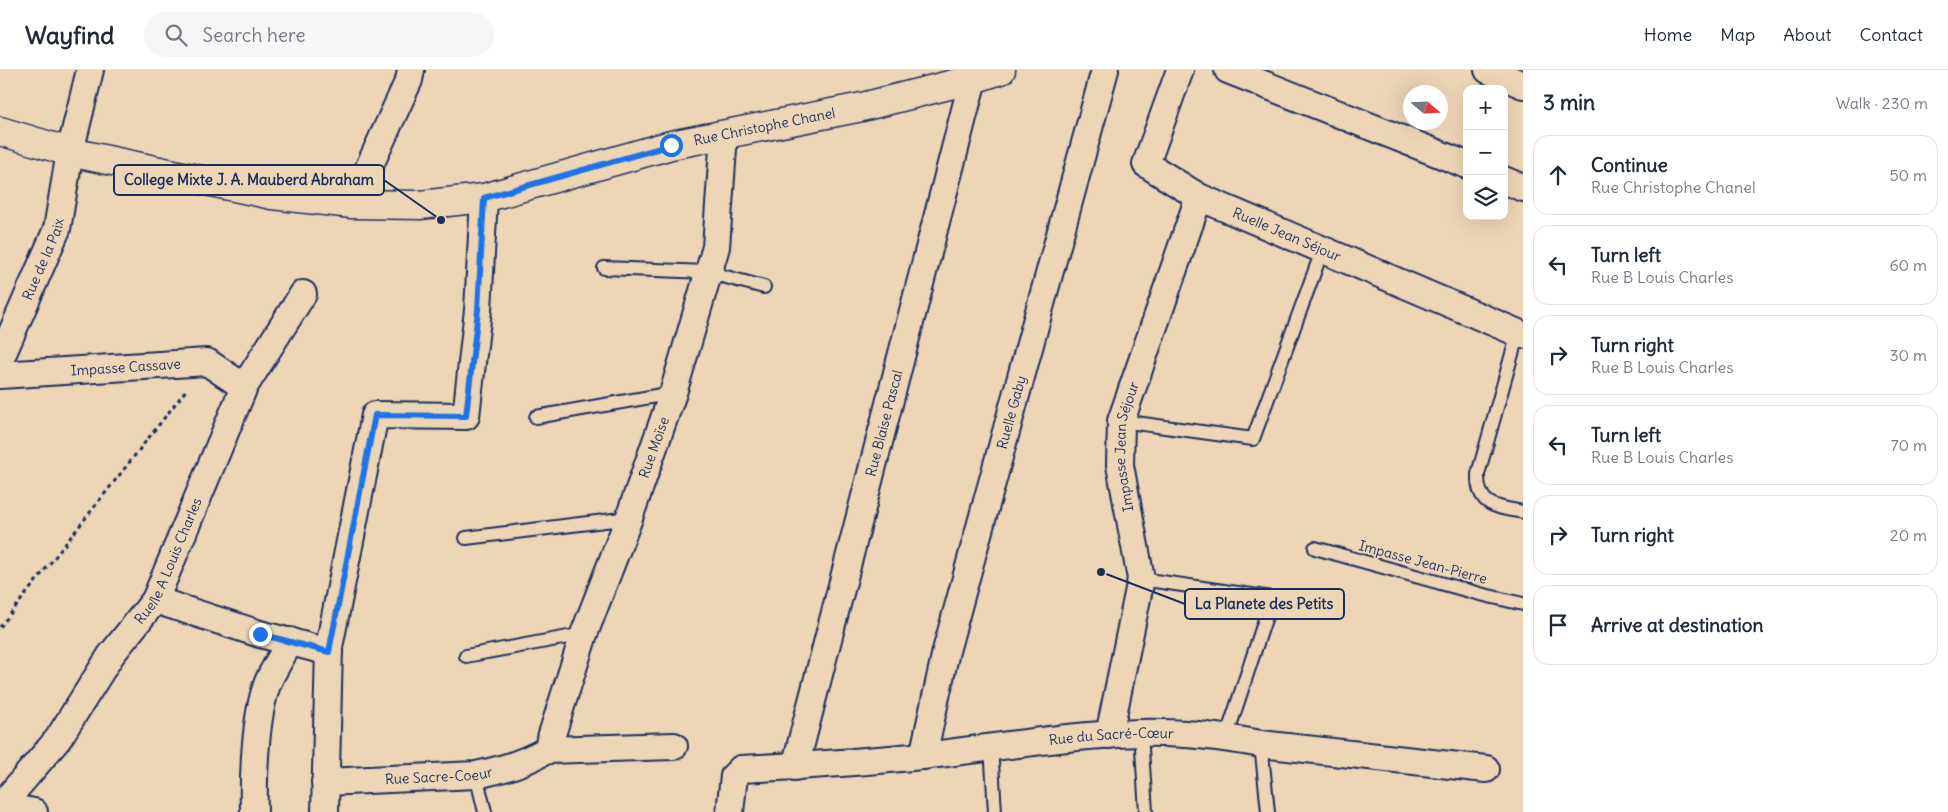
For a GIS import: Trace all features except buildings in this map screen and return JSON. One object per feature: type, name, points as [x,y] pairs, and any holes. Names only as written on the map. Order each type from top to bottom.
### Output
[{"type":"street","name":"Rue de la Paix","points":[[0,360],[57,229],[70,152],[90,70]]},
{"type":"street","points":[[352,204],[409,80],[411,70]]},
{"type":"street","name":"Rue Christophe Chanel","points":[[0,131],[70,152],[272,195],[352,204],[420,205],[484,198],[671,145],[862,107],[973,80],[1001,70]]},
{"type":"street","name":"Ruelle Gaby","points":[[923,756],[946,651],[1105,70]]},
{"type":"street","name":"Ruelle Jean Séjour","points":[[1180,70],[1146,164],[1199,197],[1520,334]]},
{"type":"street","points":[[1228,70],[1463,163]]},
{"type":"street","points":[[1488,70],[1523,85]]},
{"type":"street","name":"Rue Blaise Pascal","points":[[795,767],[973,80]]},
{"type":"street","name":"Rue Moïse","points":[[547,750],[584,634],[629,518],[673,393],[716,247],[724,135]]},
{"type":"street","points":[[1508,182],[1523,188]]},
{"type":"street","name":"Impasse Jean Séjour","points":[[1109,735],[1141,579],[1120,465],[1121,421],[1199,197]]},
{"type":"street","points":[[325,812],[329,652],[375,415],[466,416],[478,310],[484,198]]},
{"type":"street","name":"Ruelle A Louis Charles","points":[[1,806],[58,739],[111,655],[155,600],[244,387],[303,294]]},
{"type":"street","points":[[207,362],[244,387]]},
{"type":"street","name":"Impasse Cassave","points":[[0,375],[207,362]]},
{"type":"street","points":[[155,600],[290,642],[329,652]]},
{"type":"street","points":[[254,812],[255,762],[261,708],[268,682],[290,642]]},
{"type":"street","name":"Rue du Sacré-Cœur","points":[[730,812],[734,776],[741,769],[795,767],[923,756],[991,746],[1141,733],[1226,738],[1261,744],[1486,769]]},
{"type":"street","points":[[547,750],[674,746]]},
{"type":"street","name":"Rue Sacre-Coeur","points":[[325,782],[476,774],[515,765],[547,750]]},
{"type":"street","points":[[1,806],[34,812]]},
{"type":"lane","points":[[1121,421],[1253,439],[1322,251]]},
{"type":"lane","points":[[604,268],[708,272],[764,287]]},
{"type":"lane","points":[[1520,334],[1478,474],[1478,486],[1486,501],[1495,507],[1523,512]]},
{"type":"lane","points":[[536,417],[673,393]]},
{"type":"lane","points":[[466,538],[629,518]]},
{"type":"lane","name":"Impasse Jean-Pierre","points":[[1315,548],[1480,594],[1523,604]]},
{"type":"lane","points":[[1141,579],[1272,598],[1226,738]]},
{"type":"lane","points":[[466,656],[584,634]]},
{"type":"lane","points":[[1141,733],[1146,812]]},
{"type":"lane","points":[[1261,744],[1268,812]]},
{"type":"lane","points":[[991,746],[995,812]]},
{"type":"lane","points":[[476,774],[485,812]]},
{"type":"path","points":[[0,627],[123,472],[207,362]]},
{"type":"place","name":"College Mixte J. A. Mauberd Abraham","points":[[441,220]]},
{"type":"place","name":"La Planete des Petits","points":[[1101,572]]},
{"type":"route","points":[[260,634],[329,652],[375,415],[466,416],[478,310],[484,198],[671,145]]}]
